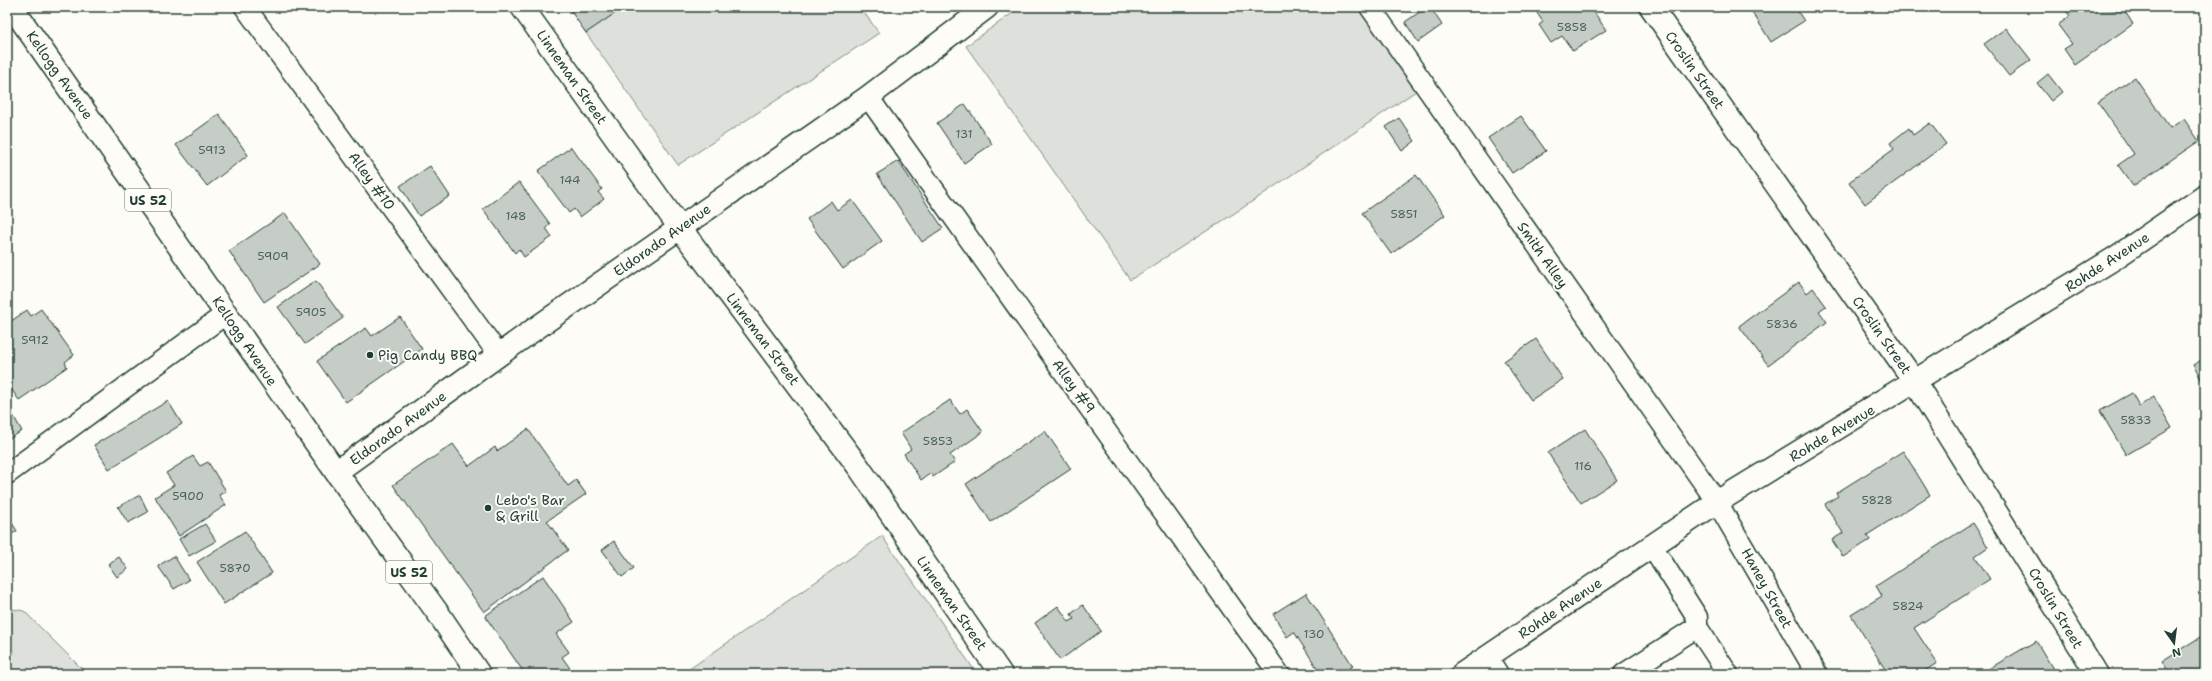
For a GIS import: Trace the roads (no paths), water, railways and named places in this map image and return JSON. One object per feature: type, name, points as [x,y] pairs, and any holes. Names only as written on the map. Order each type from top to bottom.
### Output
[{"type":"street","name":"Kellogg Avenue","points":[[12,7],[227,313],[336,472],[440,616],[479,674]]},
{"type":"street","name":"Linneman Street","points":[[522,7],[680,228],[860,469],[1001,674]]},
{"type":"street","name":"Eldorado Avenue","points":[[336,472],[499,355],[868,97],[987,7]]},
{"type":"street","name":"Croslin Street","points":[[1651,7],[1915,382],[2096,674]]},
{"type":"street","name":"Rohde Avenue","points":[[1462,674],[1493,666],[1652,546],[1717,502],[2115,258],[2205,196]]},
{"type":"lane","name":"Alley #10","points":[[244,7],[499,355]]},
{"type":"lane","name":"Smith Alley","points":[[1370,7],[1717,502]]},
{"type":"lane","name":"Alley #9","points":[[868,97],[1280,674]]},
{"type":"lane","points":[[7,474],[227,313]]},
{"type":"lane","name":"Haney Street","points":[[1717,502],[1816,674]]},
{"type":"lane","points":[[1652,546],[1697,617],[1697,627],[1728,674]]},
{"type":"lane","points":[[1624,674],[1697,627]]},
{"type":"place","name":"Pig Candy BBQ","points":[[370,355]]},
{"type":"place","name":"Lebo's Bar & Grill","points":[[488,508]]}]
